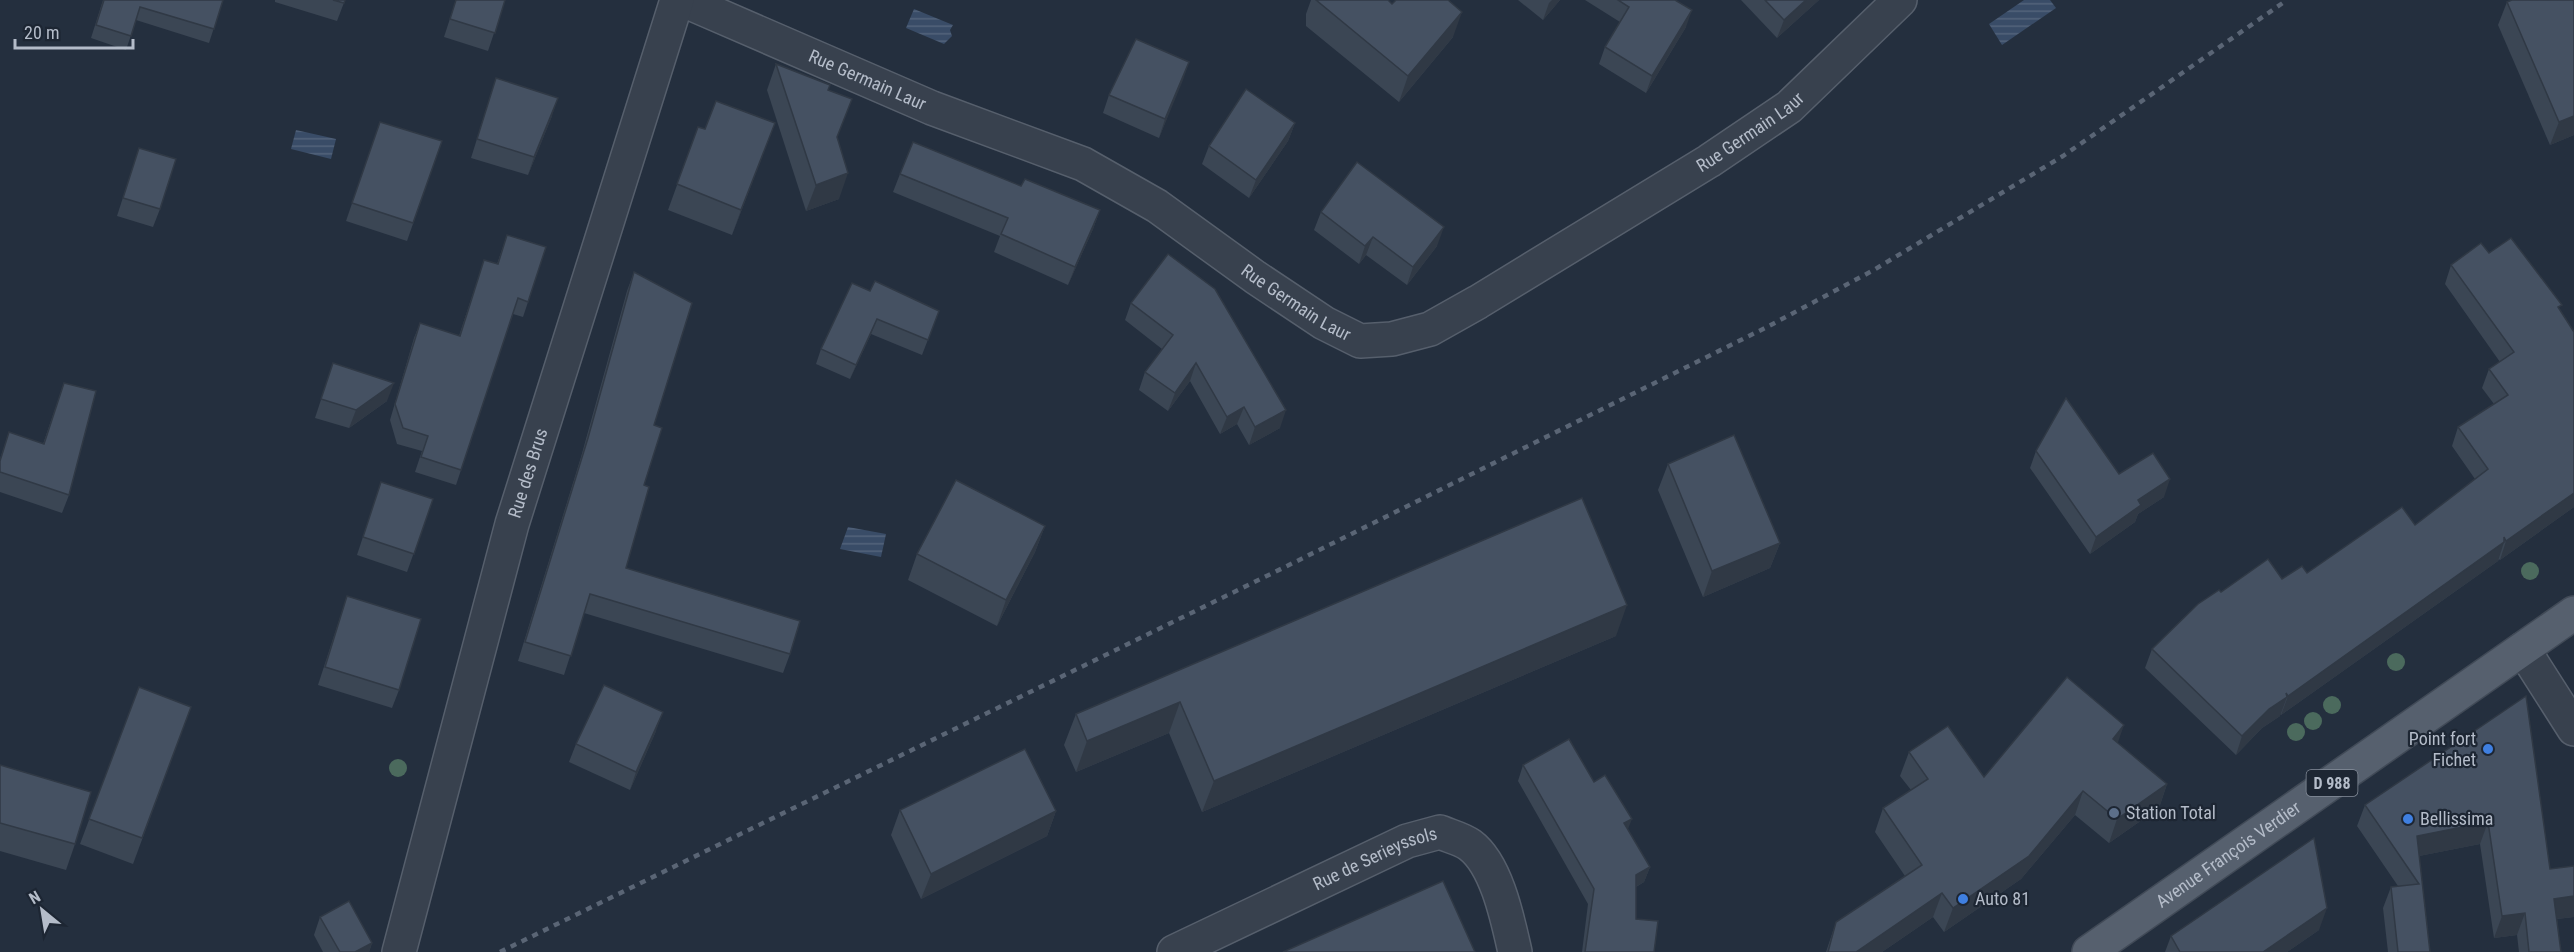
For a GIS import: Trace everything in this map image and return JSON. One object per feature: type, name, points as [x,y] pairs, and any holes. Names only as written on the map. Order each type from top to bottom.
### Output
[{"type":"main road","name":"Avenue François Verdier","points":[[2089,952],[2574,613]]},
{"type":"street","name":"Rue des Brus","points":[[399,952],[512,524],[677,0]]},
{"type":"street","name":"Rue Germain Laur","points":[[683,0],[932,108],[1083,164],[1157,206],[1255,277],[1324,323],[1360,341],[1392,339],[1430,328],[1478,302],[1710,161],[1789,107],[1900,0]]},
{"type":"street","points":[[2523,649],[2574,729]]},
{"type":"street","name":"Rue de Serieyssols","points":[[1174,952],[1407,842],[1440,832],[1470,845],[1486,864],[1506,911],[1515,952]]},
{"type":"water","points":[[2024,0],[2050,0],[2056,8],[2002,45],[1989,24]]},
{"type":"water","points":[[914,9],[953,25],[950,30],[952,36],[944,44],[906,28]]},
{"type":"water","points":[[296,130],[336,139],[331,159],[291,149]]},
{"type":"water","points":[[848,527],[886,534],[881,557],[840,549]]},
{"type":"building","points":[[104,0],[223,0],[214,29],[140,7],[131,36],[96,25]]},
{"type":"building","points":[[456,0],[505,0],[495,33],[450,19]]},
{"type":"building","points":[[1316,0],[1388,0],[1392,4],[1396,0],[1448,0],[1462,12],[1408,76]]},
{"type":"building","points":[[1618,0],[1675,0],[1692,10],[1652,76],[1605,47],[1629,7]]},
{"type":"building","points":[[1765,0],[1806,0],[1784,20]]},
{"type":"building","points":[[2512,0],[2574,0],[2574,116],[2559,122],[2507,2]]},
{"type":"building","points":[[1136,39],[1189,62],[1165,119],[1109,95]]},
{"type":"building","points":[[776,64],[830,85],[828,90],[852,99],[837,137],[848,173],[816,185]]},
{"type":"building","points":[[496,78],[558,98],[534,157],[477,139]]},
{"type":"building","points":[[1246,89],[1295,123],[1256,180],[1209,146]]},
{"type":"building","points":[[716,101],[775,123],[741,210],[677,184],[698,127],[705,129]]},
{"type":"building","points":[[380,122],[442,141],[413,223],[352,203]]},
{"type":"building","points":[[913,142],[1021,186],[1025,179],[1100,210],[1075,267],[1001,234],[1008,218],[900,174]]},
{"type":"building","points":[[139,148],[176,159],[160,209],[123,198]]},
{"type":"building","points":[[1357,162],[1444,227],[1413,267],[1373,237],[1365,246],[1321,212]]},
{"type":"building","points":[[507,235],[546,247],[528,302],[518,298],[461,470],[421,457],[428,436],[403,428],[395,404],[420,323],[460,336],[484,260],[498,264]]},
{"type":"building","points":[[2511,238],[2562,305],[2558,307],[2574,332],[2574,493],[2506,541],[2504,537],[2504,542],[2288,696],[2286,693],[2287,697],[2269,709],[2242,736],[2152,649],[2198,604],[2219,590],[2221,592],[2268,559],[2282,579],[2302,566],[2307,573],[2402,507],[2415,525],[2488,469],[2458,427],[2508,395],[2489,369],[2514,352],[2451,265],[2481,243],[2489,253]]},
{"type":"building","points":[[1168,254],[1215,289],[1286,410],[1255,427],[1244,407],[1227,417],[1196,363],[1175,393],[1145,372],[1173,335],[1131,303]]},
{"type":"building","points":[[634,272],[692,303],[654,425],[662,428],[644,485],[649,487],[626,568],[800,621],[790,654],[590,594],[571,656],[525,642],[588,438]]},
{"type":"building","points":[[875,281],[939,311],[928,340],[877,319],[856,365],[821,349],[852,283],[870,291]]},
{"type":"building","points":[[333,363],[394,383],[356,410],[321,399]]},
{"type":"building","points":[[64,383],[96,391],[69,495],[0,472],[0,461],[9,432],[44,444]]},
{"type":"building","points":[[2066,398],[2119,474],[2153,453],[2170,479],[2138,500],[2141,505],[2096,537],[2036,451]]},
{"type":"building","points":[[1734,435],[1780,543],[1712,571],[1668,464]]},
{"type":"building","points":[[956,480],[1045,526],[1006,600],[917,554]]},
{"type":"building","points":[[381,482],[433,499],[414,554],[363,537]]},
{"type":"building","points":[[1582,498],[1627,605],[1214,781],[1180,702],[1087,741],[1076,714]]},
{"type":"building","points":[[347,596],[421,619],[399,690],[325,667]]},
{"type":"building","points":[[2067,677],[2124,725],[2113,739],[2167,784],[2117,819],[2083,791],[2029,856],[1953,908],[1942,893],[1856,952],[1828,952],[1836,922],[1922,865],[1883,808],[1928,779],[1909,752],[1948,726],[1984,777]]},
{"type":"building","points":[[604,685],[663,712],[636,772],[576,744]]},
{"type":"building","points":[[139,687],[191,707],[142,838],[89,819]]},
{"type":"building","points":[[2526,696],[2550,869],[2574,866],[2574,896],[2554,899],[2561,952],[2529,952],[2525,913],[2502,916],[2488,822],[2417,836],[2430,952],[2398,952],[2391,887],[2419,884],[2365,805]]},
{"type":"building","points":[[1569,739],[1594,782],[1605,775],[1632,819],[1624,823],[1650,867],[1636,875],[1636,919],[1658,921],[1654,952],[1585,952],[1594,889],[1523,765]]},
{"type":"building","points":[[1025,749],[1056,811],[931,874],[900,810]]},
{"type":"building","points":[[0,765],[91,792],[75,844],[0,823]]},
{"type":"building","points":[[2314,838],[2327,908],[2263,952],[2180,952],[2171,936]]},
{"type":"building","points":[[1443,881],[1475,952],[1283,952]]},
{"type":"building","points":[[349,901],[372,943],[355,952],[340,952],[320,917]]},
{"type":"railway","points":[[500,952],[1287,566],[1767,327],[1872,271],[2063,156],[2287,0]]},
{"type":"place","name":"Point fort Fichet","points":[[2488,749]]},
{"type":"place","name":"Station Total","points":[[2114,813]]},
{"type":"place","name":"Bellissima","points":[[2408,819]]},
{"type":"place","name":"Auto 81","points":[[1963,899]]}]
